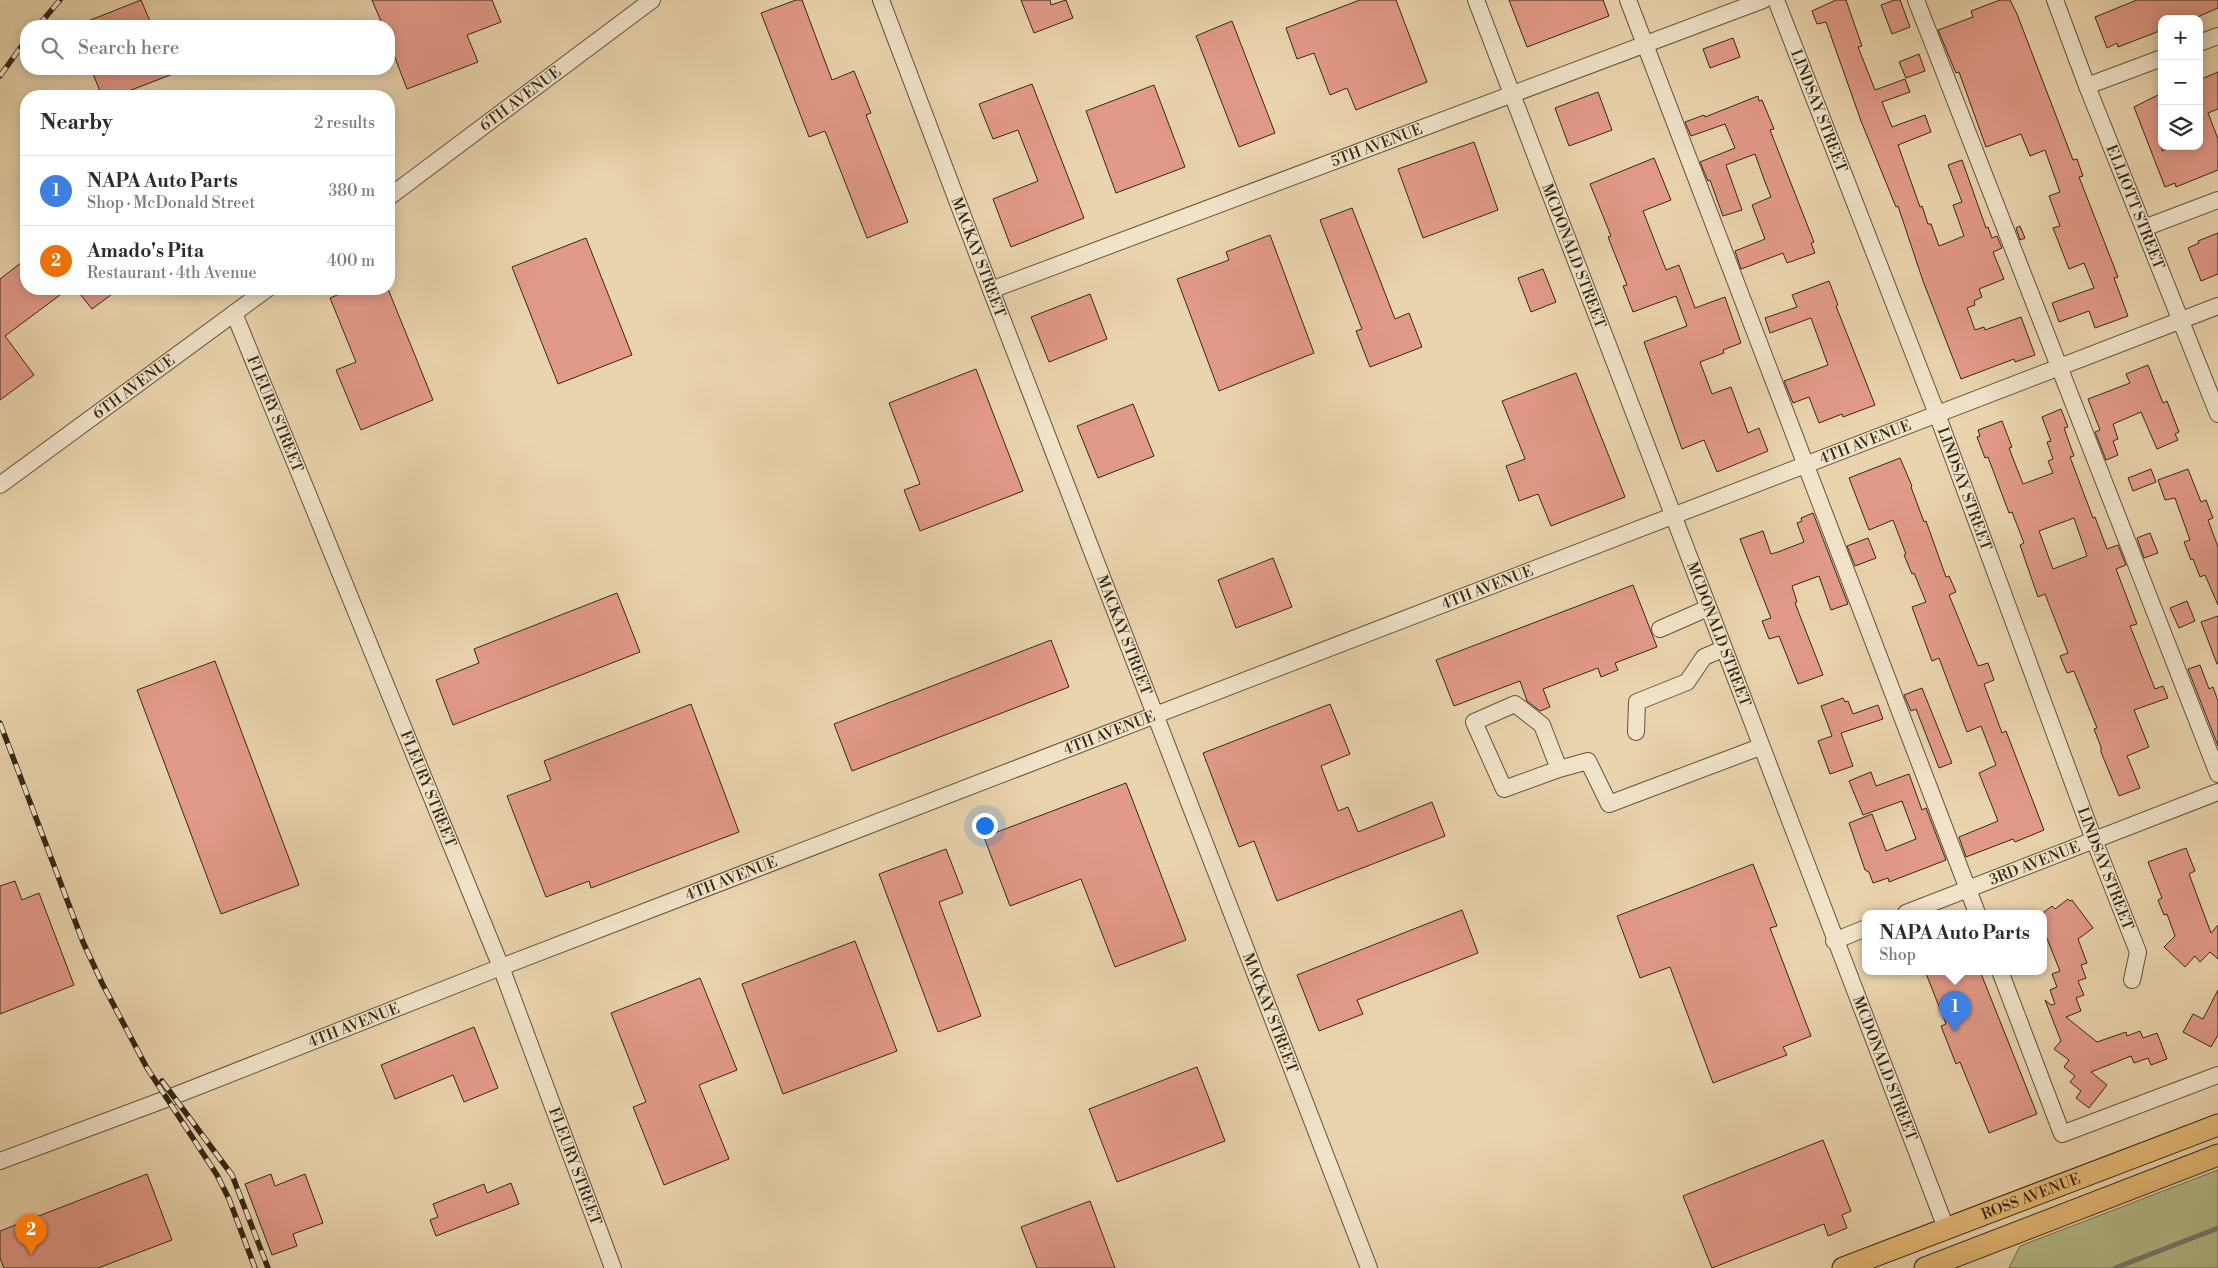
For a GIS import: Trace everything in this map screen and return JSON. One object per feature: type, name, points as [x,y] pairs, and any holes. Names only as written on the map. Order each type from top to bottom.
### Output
[{"type":"main road","name":"ROSS AVENUE","points":[[1843,1268],[2218,1125]]},
{"type":"main road","name":"ROSS AVENUE","points":[[1925,1268],[1959,1262],[2218,1155]]},
{"type":"main road","name":"MCDONALD STREET","points":[[1946,1228],[1959,1262]]},
{"type":"street","name":"6TH AVENUE","points":[[395,193],[652,0]]},
{"type":"street","name":"MACKAY STREET","points":[[881,0],[991,290],[1157,715],[1369,1268]]},
{"type":"street","name":"MCDONALD STREET","points":[[1476,0],[1674,515],[1834,941],[1946,1228]]},
{"type":"street","points":[[1628,0],[1977,910]]},
{"type":"street","name":"5TH AVENUE","points":[[991,290],[1763,0]]},
{"type":"street","name":"LINDSAY STREET","points":[[1776,0],[1937,414],[2094,840],[2138,952],[2132,980]]},
{"type":"street","points":[[1916,0],[2218,774]]},
{"type":"street","name":"ELLIOTT STREET","points":[[2055,0],[2087,86],[2218,414]]},
{"type":"street","points":[[2203,42],[2218,36]]},
{"type":"street","points":[[2087,86],[2158,59]]},
{"type":"street","points":[[2144,228],[2218,200]]},
{"type":"street","name":"6TH AVENUE","points":[[0,485],[259,295]]},
{"type":"street","name":"4TH AVENUE","points":[[0,1161],[166,1099],[501,967],[2218,306]]},
{"type":"street","name":"FLEURY STREET","points":[[234,314],[501,967],[613,1268]]},
{"type":"street","points":[[1660,628],[1708,608]]},
{"type":"street","points":[[1636,732],[1637,702],[1687,682],[1704,657],[1723,649]]},
{"type":"street","points":[[1559,769],[1542,725],[1515,704],[1474,722],[1504,789],[1559,769],[1588,761],[1609,804],[1760,747]]},
{"type":"street","name":"3RD AVENUE","points":[[1914,910],[2218,792]]},
{"type":"street","points":[[1834,941],[1862,930]]},
{"type":"street","points":[[2002,975],[2062,1134],[2218,1075]]},
{"type":"green space","points":[[2218,1170],[2218,1268],[2009,1268],[2020,1246]]},
{"type":"building","points":[[141,0],[149,20],[91,20]]},
{"type":"building","points":[[372,0],[492,0],[501,22],[467,35],[478,62],[407,89],[395,58],[395,20],[380,20]]},
{"type":"building","points":[[796,0],[802,0],[832,80],[854,71],[871,113],[866,115],[908,222],[867,238],[825,131],[809,137],[761,13]]},
{"type":"building","points":[[1021,0],[1050,0],[1051,5],[1066,0],[1073,18],[1034,33]]},
{"type":"building","points":[[1360,0],[1396,0],[1427,82],[1356,110],[1347,88],[1330,95],[1314,53],[1297,59],[1286,28]]},
{"type":"building","points":[[1509,0],[1603,0],[1609,16],[1527,47]]},
{"type":"building","points":[[1836,0],[1846,0],[1862,46],[1858,47],[1875,90],[1905,79],[1910,92],[1882,102],[1892,127],[1925,115],[1931,132],[1898,145],[1920,207],[1922,206],[1928,224],[1931,224],[1939,246],[1964,236],[1953,205],[1962,202],[1948,165],[1962,160],[1986,228],[1988,227],[1992,238],[1997,236],[2002,248],[1993,252],[2004,279],[1979,289],[1982,297],[1974,301],[1975,305],[1967,308],[1975,330],[1984,327],[1985,330],[2021,317],[2035,355],[2015,362],[2014,359],[1961,379],[1923,281],[1898,206],[1896,207],[1861,121],[1826,22],[1817,24],[1812,11]]},
{"type":"building","points":[[1900,0],[1910,27],[1892,34],[1881,5]]},
{"type":"building","points":[[2000,0],[2010,0],[2017,14],[2073,160],[2077,159],[2083,176],[2079,177],[2118,277],[2114,278],[2128,316],[2095,328],[2089,311],[2059,322],[2052,303],[2094,288],[2084,263],[2069,269],[2053,228],[2060,226],[2049,196],[2060,192],[2045,150],[2030,156],[2021,134],[1986,147],[1959,72],[1956,73],[1938,30],[1973,17],[1971,11]]},
{"type":"building","points":[[2137,0],[2218,0],[2218,8],[2202,15],[2158,15],[2158,32],[2118,47],[2117,43],[2107,48],[2095,17]]},
{"type":"building","points":[[1232,21],[1275,133],[1239,147],[1196,36]]},
{"type":"building","points":[[1733,38],[1740,57],[1710,68],[1703,49]]},
{"type":"building","points":[[1919,54],[1925,71],[1906,78],[1899,62]]},
{"type":"building","points":[[2218,72],[2218,109],[2208,113],[2218,139],[2218,170],[2176,187],[2175,183],[2165,187],[2134,107],[2158,95],[2158,150],[2203,150],[2203,78]]},
{"type":"building","points":[[93,75],[170,75],[131,90],[100,90]]},
{"type":"building","points":[[1032,84],[1084,218],[1011,247],[993,199],[1038,181],[1018,130],[993,139],[979,104]]},
{"type":"building","points":[[1154,85],[1185,167],[1116,193],[1086,111]]},
{"type":"building","points":[[1598,92],[1612,130],[1569,146],[1555,108]]},
{"type":"building","points":[[1758,96],[1759,101],[1762,100],[1774,129],[1770,130],[1814,242],[1811,243],[1815,253],[1787,263],[1783,253],[1741,269],[1735,251],[1765,239],[1752,205],[1771,197],[1755,154],[1726,165],[1742,210],[1723,216],[1710,180],[1708,181],[1700,162],[1735,148],[1725,124],[1691,136],[1685,122],[1704,115],[1705,117]]},
{"type":"building","points":[[1474,142],[1498,210],[1423,238],[1398,169]]},
{"type":"building","points":[[1654,158],[1671,200],[1643,211],[1666,270],[1679,265],[1695,308],[1725,297],[1741,343],[1723,350],[1724,353],[1700,362],[1712,394],[1731,387],[1748,433],[1759,428],[1768,451],[1717,472],[1704,440],[1682,449],[1644,342],[1687,326],[1676,296],[1633,312],[1623,286],[1627,285],[1608,237],[1611,236],[1590,184]]},
{"type":"building","points":[[1352,208],[1395,319],[1409,313],[1422,347],[1370,367],[1356,331],[1362,329],[1320,220]]},
{"type":"building","points":[[2020,226],[2025,238],[2020,240],[2016,228]]},
{"type":"building","points":[[2218,233],[2218,274],[2201,281],[2188,248],[2199,243],[2198,241]]},
{"type":"building","points":[[1270,235],[1314,353],[1219,391],[1177,279],[1229,260],[1226,252]]},
{"type":"building","points":[[586,238],[632,355],[558,384],[512,267]]},
{"type":"building","points":[[20,264],[20,295],[60,295],[5,336],[34,375],[0,400],[0,279]]},
{"type":"building","points":[[1543,269],[1556,302],[1531,312],[1518,278]]},
{"type":"building","points":[[1829,281],[1838,305],[1836,306],[1875,405],[1843,417],[1842,414],[1819,423],[1809,397],[1793,403],[1784,381],[1828,365],[1811,318],[1770,333],[1765,318],[1797,307],[1792,295]]},
{"type":"building","points":[[1090,294],[1107,339],[1049,362],[1031,317]]},
{"type":"building","points":[[81,295],[111,295],[92,309]]},
{"type":"building","points":[[337,295],[390,295],[433,400],[361,430],[336,370],[356,362],[330,298]]},
{"type":"building","points":[[2148,365],[2163,403],[2167,401],[2179,432],[2175,434],[2178,440],[2157,449],[2141,412],[2113,424],[2118,439],[2113,441],[2118,455],[2106,460],[2095,432],[2100,430],[2088,399],[2130,383],[2126,374]]},
{"type":"building","points":[[976,369],[1023,491],[920,531],[904,490],[920,484],[889,403]]},
{"type":"building","points":[[1576,373],[1625,497],[1551,526],[1538,494],[1519,501],[1506,466],[1525,459],[1502,401]]},
{"type":"building","points":[[1133,404],[1154,456],[1098,478],[1077,426]]},
{"type":"building","points":[[2061,409],[2068,427],[2064,428],[2074,456],[2070,457],[2093,518],[2095,517],[2107,549],[2118,545],[2126,565],[2116,569],[2137,624],[2130,626],[2155,689],[2163,686],[2168,698],[2134,710],[2149,747],[2127,756],[2140,788],[2119,796],[2101,752],[2094,729],[2097,728],[2074,671],[2067,673],[2060,656],[2068,653],[2045,594],[2038,597],[2020,545],[2024,543],[2012,512],[2009,513],[1988,457],[1985,458],[1977,437],[1980,436],[1978,430],[2002,421],[2012,447],[2009,448],[2023,484],[2053,473],[2048,461],[2053,459],[2047,442],[2051,441],[2042,417]],"holes":[[[2074,518],[2087,556],[2053,569],[2039,531]]]},
{"type":"building","points":[[1900,458],[1924,522],[1926,521],[1946,577],[1949,576],[1956,592],[1949,595],[1978,666],[1988,663],[1994,680],[1984,684],[2002,733],[2006,731],[2044,830],[2015,842],[2013,839],[1966,857],[1959,837],[1998,821],[1979,773],[1996,765],[1981,726],[1967,732],[1939,658],[1932,661],[1912,607],[1926,602],[1904,555],[1906,554],[1893,520],[1869,530],[1849,478]]},
{"type":"building","points":[[2151,469],[2156,482],[2133,491],[2128,478]]},
{"type":"building","points":[[2188,469],[2201,502],[2206,500],[2213,518],[2208,520],[2218,547],[2218,605],[2205,575],[2200,577],[2193,559],[2191,560],[2184,542],[2190,540],[2175,498],[2165,500],[2158,480]]},
{"type":"building","points":[[1813,513],[1848,604],[1831,610],[1819,576],[1792,586],[1797,602],[1795,603],[1823,675],[1798,684],[1779,636],[1769,639],[1762,621],[1771,618],[1740,539],[1763,531],[1771,554],[1778,552],[1804,542],[1797,523],[1802,521],[1801,518]]},
{"type":"building","points":[[2150,533],[2158,553],[2144,558],[2137,538]]},
{"type":"building","points":[[1868,538],[1876,558],[1855,566],[1847,546]]},
{"type":"building","points":[[1273,558],[1292,607],[1236,628],[1218,580]]},
{"type":"building","points":[[1633,585],[1657,647],[1615,663],[1618,670],[1601,677],[1598,668],[1543,689],[1550,707],[1540,711],[1527,701],[1520,681],[1454,706],[1436,660]]},
{"type":"building","points":[[617,593],[640,652],[453,725],[436,680],[479,663],[474,649]]},
{"type":"building","points":[[2187,601],[2195,621],[2179,628],[2170,608]]},
{"type":"building","points":[[2218,616],[2218,664],[2217,664],[2201,622]]},
{"type":"building","points":[[1051,640],[1069,687],[852,771],[834,724]]},
{"type":"building","points":[[215,661],[299,885],[221,914],[137,690]]},
{"type":"building","points":[[2200,665],[2209,689],[2213,687],[2218,701],[2218,746],[2188,669]]},
{"type":"building","points":[[1922,688],[1952,763],[1939,768],[1916,709],[1911,711],[1904,695]]},
{"type":"building","points":[[1843,698],[1845,702],[1848,701],[1853,714],[1878,705],[1883,719],[1841,733],[1853,766],[1830,774],[1818,741],[1832,736],[1821,706]]},
{"type":"building","points":[[691,704],[739,832],[591,888],[589,881],[546,897],[507,796],[551,780],[544,761]]},
{"type":"building","points":[[1330,704],[1350,754],[1321,766],[1338,811],[1348,807],[1358,832],[1432,802],[1445,836],[1277,901],[1254,841],[1239,847],[1203,753]]},
{"type":"building","points":[[1871,772],[1876,786],[1909,774],[1922,810],[1926,808],[1946,860],[1889,882],[1888,878],[1873,883],[1869,872],[1865,870],[1849,823],[1872,814],[1886,851],[1916,839],[1902,801],[1863,815],[1849,781]]},
{"type":"building","points":[[1126,783],[1186,940],[1115,967],[1081,879],[1010,906],[984,837]]},
{"type":"building","points":[[2186,848],[2195,871],[2189,874],[2211,933],[2218,925],[2218,959],[2210,952],[2200,962],[2195,956],[2185,967],[2164,947],[2175,936],[2167,914],[2164,915],[2158,900],[2162,898],[2148,862]]},
{"type":"building","points":[[946,849],[963,893],[939,902],[981,1016],[938,1032],[879,874]]},
{"type":"building","points":[[1753,864],[1777,926],[1770,928],[1811,1036],[1783,1047],[1787,1055],[1713,1083],[1670,967],[1640,978],[1617,916]]},
{"type":"building","points":[[15,881],[22,900],[39,893],[74,985],[0,1014],[0,886]]},
{"type":"building","points":[[2068,899],[2072,900],[2093,928],[2078,939],[2087,963],[2081,965],[2086,978],[2078,981],[2084,995],[2076,998],[2081,1011],[2066,1017],[2097,1042],[2126,1032],[2127,1036],[2140,1031],[2143,1038],[2157,1033],[2167,1059],[2151,1065],[2148,1058],[2134,1063],[2131,1056],[2091,1072],[2107,1085],[2089,1108],[2076,1098],[2081,1091],[2070,1082],[2075,1076],[2064,1067],[2069,1060],[2054,1049],[2061,1041],[2045,1000],[2051,1005],[2055,1004],[2050,990],[2057,987],[2052,974],[2060,971],[2047,938],[2047,910],[2052,906],[2055,909]]},
{"type":"building","points":[[1462,910],[1478,953],[1357,1000],[1363,1014],[1319,1031],[1297,975]]},
{"type":"building","points":[[855,941],[897,1051],[783,1094],[742,984]]},
{"type":"building","points":[[1927,975],[1982,975],[2037,1114],[1989,1133],[1960,1062],[1956,1064],[1941,1026],[1946,1024]]},
{"type":"building","points":[[700,978],[737,1070],[699,1085],[729,1159],[664,1185],[633,1107],[646,1102],[611,1013]]},
{"type":"building","points":[[2218,990],[2218,1035],[2211,1047],[2183,1032],[2193,1014],[2203,1019]]},
{"type":"building","points":[[474,1027],[498,1088],[464,1102],[453,1075],[395,1099],[381,1065]]},
{"type":"building","points":[[1197,1067],[1225,1141],[1117,1182],[1089,1109]]},
{"type":"building","points":[[1823,1140],[1851,1211],[1842,1215],[1847,1228],[1828,1236],[1824,1224],[1712,1268],[1683,1196]]},
{"type":"building","points":[[147,1174],[172,1240],[98,1268],[4,1268],[0,1258],[0,1231]]},
{"type":"building","points":[[271,1174],[275,1186],[305,1174],[323,1223],[293,1234],[297,1246],[272,1255],[245,1184]]},
{"type":"building","points":[[511,1183],[519,1204],[436,1236],[430,1220],[438,1217],[433,1204],[484,1184],[487,1193]]},
{"type":"building","points":[[1090,1201],[1115,1268],[1037,1268],[1021,1227]]},
{"type":"waterway","points":[[2115,1268],[2218,1228]]},
{"type":"railway","points":[[43,20],[60,0]]},
{"type":"railway","points":[[0,76],[20,48]]},
{"type":"railway","points":[[0,723],[83,942],[102,983],[147,1068],[217,1175],[229,1199],[255,1268]]},
{"type":"railway","points":[[162,1081],[232,1175],[268,1268]]},
{"type":"place","name":"NAPA Auto Parts","points":[[1955,1032]]},
{"type":"place","name":"Amado's Pita","points":[[31,1255]]}]
